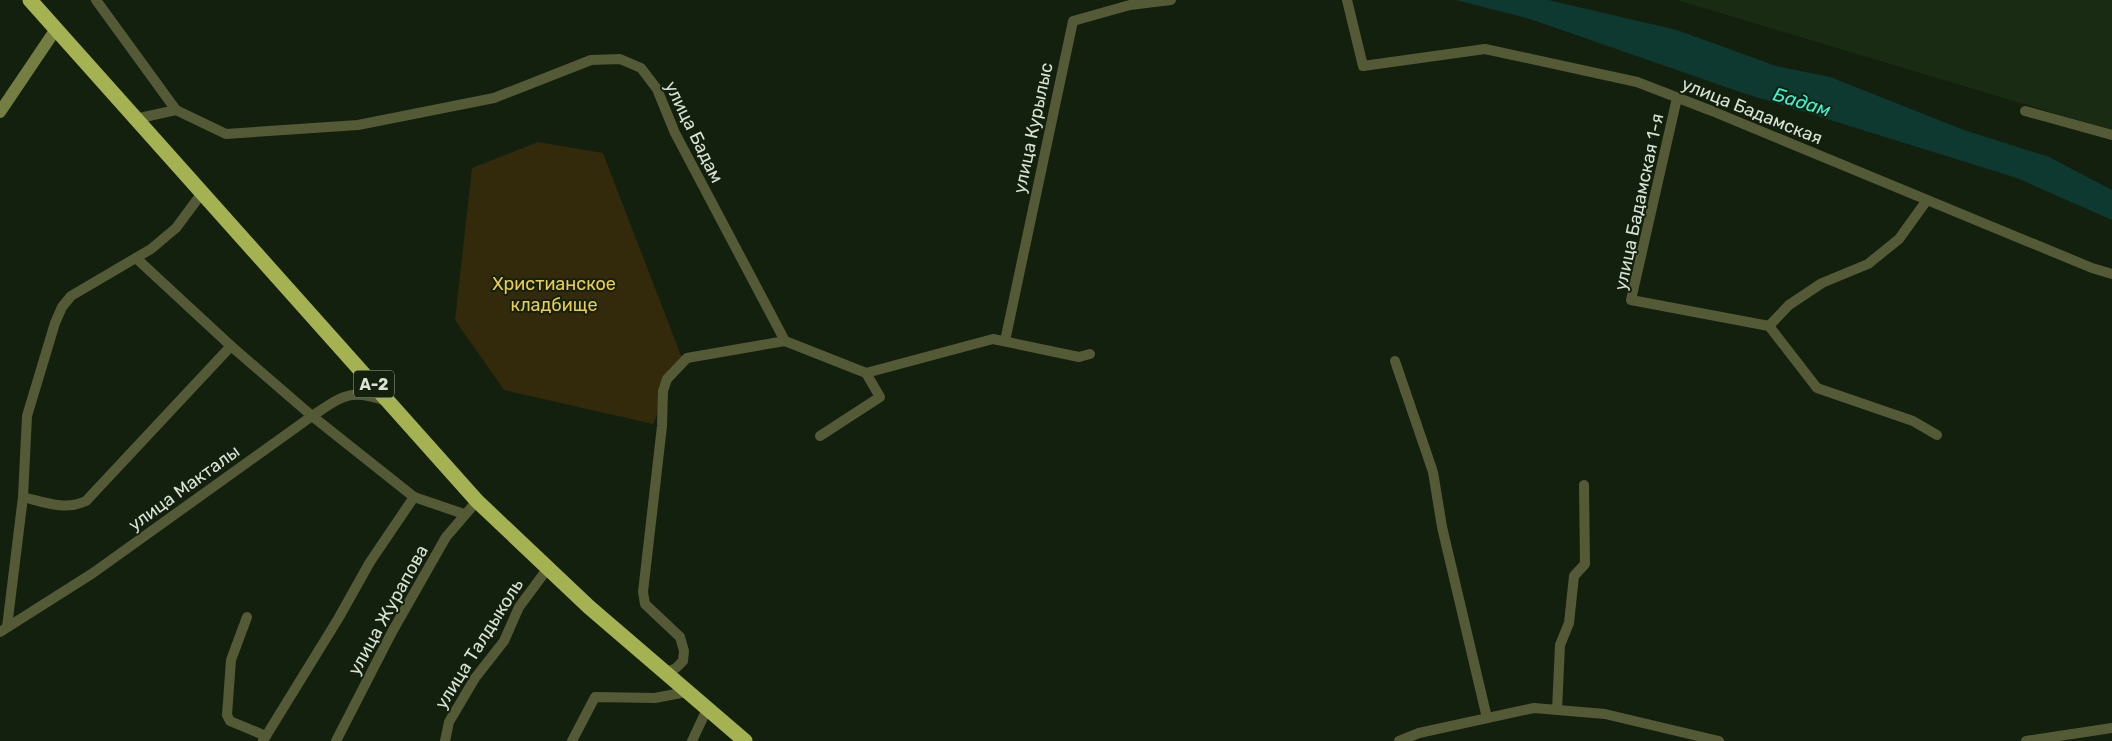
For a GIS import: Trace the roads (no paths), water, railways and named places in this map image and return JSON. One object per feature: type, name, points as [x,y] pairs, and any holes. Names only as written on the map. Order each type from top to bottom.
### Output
[{"type":"highway","name":"A-2","points":[[30,0],[477,500],[548,568],[664,673],[745,741]]},
{"type":"street","points":[[96,0],[176,110],[135,119]]},
{"type":"street","name":"улица Курылыс","points":[[1005,341],[1073,21],[1130,5],[1171,0]]},
{"type":"street","name":"улица Бадамская","points":[[1347,0],[1364,66],[1485,49],[1637,82],[2087,266],[2112,274]]},
{"type":"street","points":[[0,112],[56,30]]},
{"type":"street","name":"улица Бадам","points":[[176,110],[226,134],[358,125],[494,98],[591,60],[620,59],[641,68],[657,89],[674,133],[785,341]]},
{"type":"street","name":"улица Бадамская 1-я","points":[[1677,98],[1631,300],[1769,326]]},
{"type":"street","points":[[2025,111],[2112,135]]},
{"type":"street","points":[[4,629],[23,497],[27,416],[55,323],[62,307],[71,296],[151,250],[176,228],[202,193]]},
{"type":"street","points":[[1927,200],[1899,239],[1868,264],[1822,283],[1789,304],[1769,326],[1817,388],[1913,421],[1937,436]]},
{"type":"street","points":[[136,258],[231,346],[312,416],[414,497],[464,514]]},
{"type":"street","points":[[664,673],[676,668],[683,661],[684,651],[680,638],[645,604],[643,592],[662,426],[663,391],[667,378],[688,358],[785,341],[866,373],[993,339],[1079,357],[1090,354]]},
{"type":"street","points":[[23,497],[65,506],[86,501],[231,346]]},
{"type":"street","points":[[1395,361],[1433,472],[1442,527],[1487,718]]},
{"type":"street","points":[[820,436],[880,397],[866,373]]},
{"type":"street","name":"улица Макталы","points":[[4,629],[93,573],[312,416],[345,395],[367,394],[392,404]]},
{"type":"street","points":[[1557,710],[1560,645],[1569,623],[1574,576],[1585,564],[1584,485]]},
{"type":"street","points":[[247,617],[231,660],[227,716],[230,721],[264,738],[338,619],[370,562],[414,497]]},
{"type":"street","name":"улица Журапова","points":[[336,741],[397,624],[446,537],[477,500]]},
{"type":"street","name":"улица Талдыколь","points":[[445,741],[449,722],[471,685],[504,641],[519,607],[548,568]]},
{"type":"street","points":[[572,741],[594,697],[655,698],[686,692]]},
{"type":"street","points":[[1399,741],[1419,733],[1534,708],[1605,714],[1719,741]]},
{"type":"street","points":[[692,741],[707,709]]},
{"type":"street","points":[[2026,741],[2112,728]]},
{"type":"water","name":"Бадам","points":[[1456,0],[1548,0],[1677,30],[1776,66],[1830,77],[1964,130],[2049,157],[2112,190],[2112,220],[2017,178],[1740,92],[1530,19]]},
{"type":"park label","name":"Христианское кладбище","points":[[554,294]]}]
